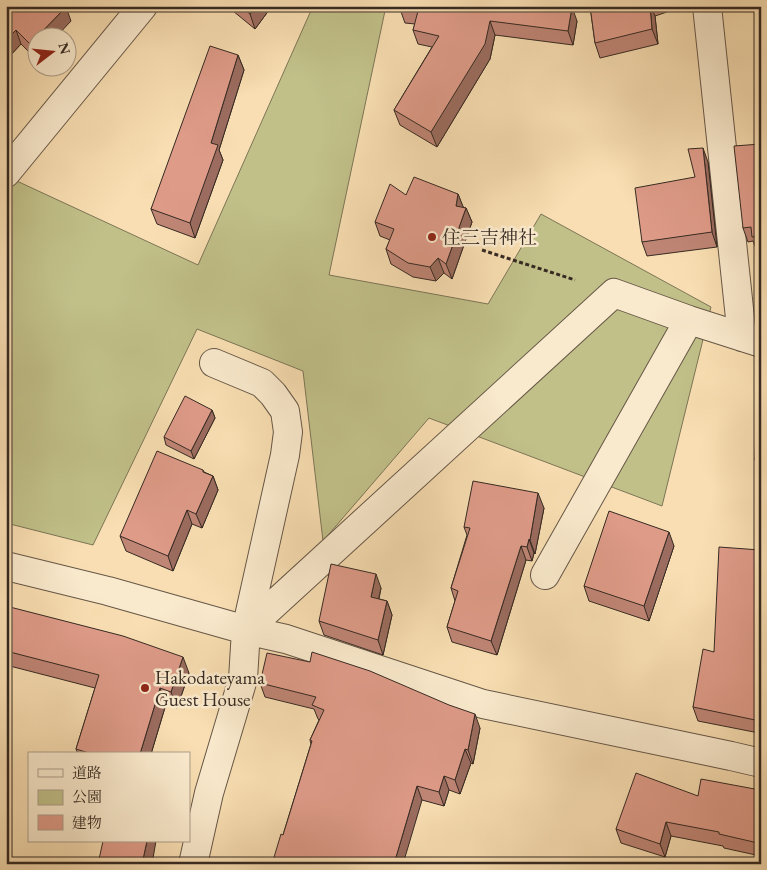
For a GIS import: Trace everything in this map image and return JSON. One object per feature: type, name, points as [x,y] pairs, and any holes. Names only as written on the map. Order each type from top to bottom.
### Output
[{"type":"street","points":[[6,173],[143,6]]},
{"type":"street","points":[[246,630],[614,293],[751,340],[707,6]]},
{"type":"street","points":[[545,575],[689,320]]},
{"type":"street","points":[[193,864],[209,793],[243,678],[246,630],[285,455],[288,432],[285,410],[262,383],[214,363]]},
{"type":"street","points":[[6,566],[108,591],[246,630],[286,639],[483,704],[761,763]]},
{"type":"path","points":[[482,250],[614,293]]},
{"type":"green space","points":[[313,6],[386,6],[329,275],[488,304],[541,214],[711,307],[662,506],[429,418],[323,541],[303,371],[197,329],[93,545],[6,523],[6,176],[198,265]]},
{"type":"building","points":[[6,6],[66,6],[46,28],[28,28],[28,42],[16,30],[6,40]]},
{"type":"building","points":[[240,6],[256,6],[250,14]]},
{"type":"building","points":[[400,6],[572,7],[568,31],[490,21],[485,44],[431,132],[394,110],[439,36],[413,30],[418,11],[400,9]]},
{"type":"building","points":[[590,6],[650,6],[652,29],[595,43]]},
{"type":"building","points":[[210,46],[238,55],[211,143],[218,145],[190,223],[151,209]]},
{"type":"building","points":[[761,144],[761,236],[752,237],[751,227],[743,228],[734,146]]},
{"type":"building","points":[[703,148],[712,232],[642,242],[635,188],[695,177],[688,149]]},
{"type":"building","points":[[414,177],[458,194],[456,206],[466,208],[446,264],[438,258],[430,267],[408,263],[386,249],[394,229],[375,222],[390,184],[406,195]]},
{"type":"building","points":[[185,396],[212,410],[191,451],[164,437]]},
{"type":"building","points":[[756,425],[761,425],[761,460],[755,460]]},
{"type":"building","points":[[157,451],[213,476],[196,514],[187,510],[168,556],[120,536]]},
{"type":"building","points":[[473,481],[538,493],[530,540],[527,547],[521,546],[491,641],[447,627],[458,591],[451,588],[470,528],[464,527]]},
{"type":"building","points":[[609,511],[669,532],[644,606],[584,586]]},
{"type":"building","points":[[719,547],[760,550],[761,547],[761,732],[758,731],[760,721],[693,707],[703,649],[714,652]]},
{"type":"building","points":[[331,564],[376,574],[371,597],[387,601],[378,640],[319,621]]},
{"type":"building","points":[[6,606],[123,636],[183,657],[171,692],[160,688],[141,752],[86,752],[76,749],[99,675],[6,651]]},
{"type":"building","points":[[312,652],[370,671],[449,705],[475,714],[468,750],[465,749],[455,780],[444,776],[439,792],[417,786],[394,864],[272,864],[312,741],[310,740],[324,710],[312,705],[316,697],[260,683],[267,653],[310,662]]},
{"type":"building","points":[[636,773],[698,796],[701,779],[760,790],[761,864],[754,864],[758,843],[719,834],[719,832],[666,822],[660,844],[616,829]]},
{"type":"building","points":[[103,842],[147,842],[142,864],[98,864]]},
{"type":"place","name":"住三吉神社","points":[[432,237]]},
{"type":"place","name":"Hakodateyama Guest House","points":[[145,688]]}]
